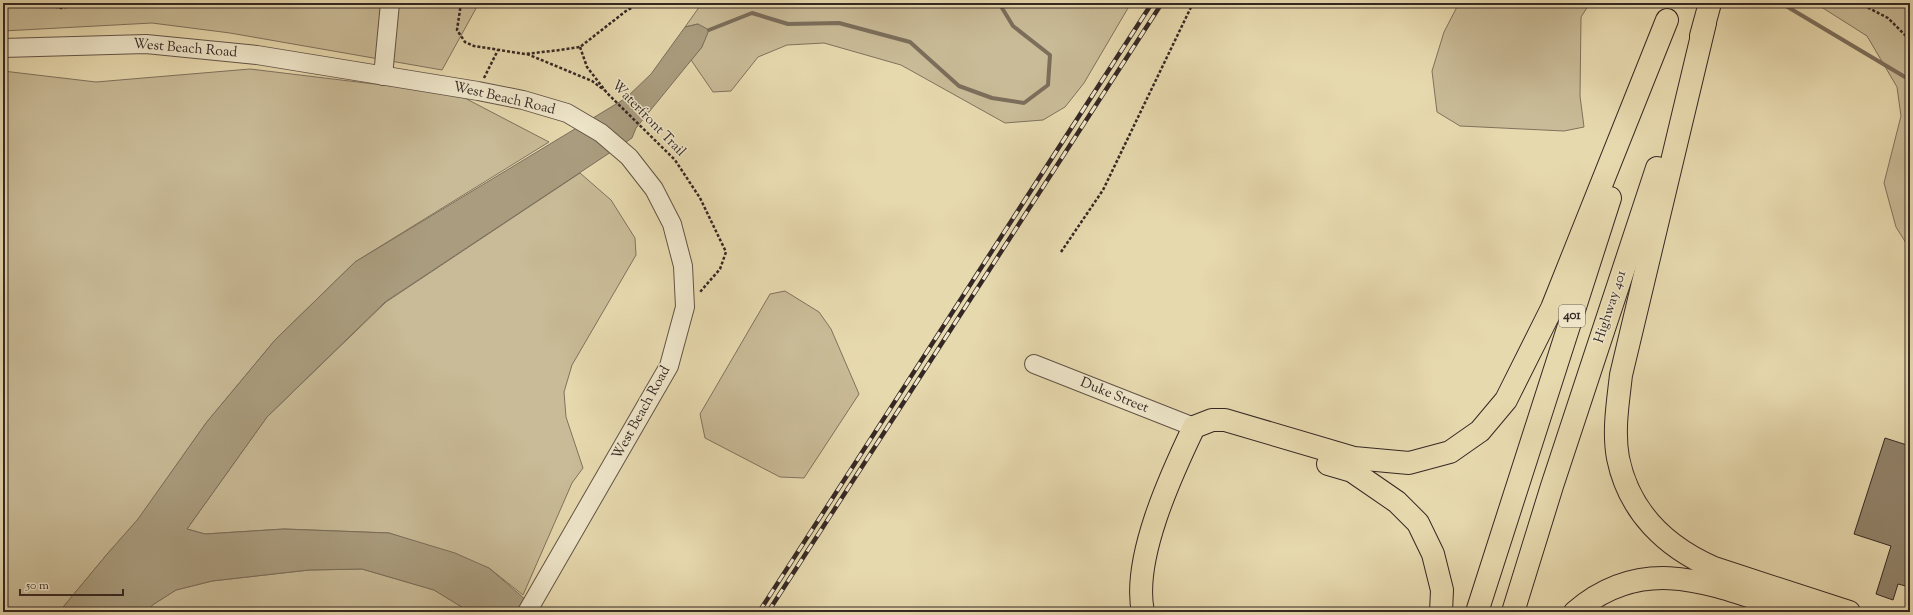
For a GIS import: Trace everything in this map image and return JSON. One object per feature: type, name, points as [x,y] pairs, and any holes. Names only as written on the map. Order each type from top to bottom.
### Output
[{"type":"main road","points":[[1143,612],[1140,600],[1140,582],[1154,524],[1174,468],[1194,427],[1212,420],[1225,420],[1354,458],[1409,462],[1450,452],[1480,431],[1506,400],[1552,308],[1670,12]]},
{"type":"main road","name":"401","points":[[1477,612],[1670,12]]},
{"type":"main road","points":[[1708,13],[1621,375],[1617,412],[1618,457],[1624,478],[1637,504],[1659,533],[1676,548],[1694,559],[1714,568],[1849,612]]},
{"type":"main road","name":"Highway 401","points":[[1513,612],[1552,486],[1708,13]]},
{"type":"main road","points":[[1194,427],[1352,471],[1397,502],[1418,523],[1433,554],[1442,590],[1441,612]]},
{"type":"main road","points":[[1575,612],[1603,592],[1622,584],[1643,579],[1664,577],[1685,578],[1705,583],[1796,612]]},
{"type":"street","points":[[382,76],[390,3]]},
{"type":"street","name":"West Beach Road","points":[[3,48],[146,44],[257,55],[478,91],[523,100],[567,113],[601,133],[629,157],[654,189],[672,224],[683,266],[685,307],[670,366],[527,612]]},
{"type":"street","name":"Duke Street","points":[[1034,364],[1194,427]]},
{"type":"path","points":[[40,3],[61,8],[88,3]]},
{"type":"path","points":[[461,3],[457,30],[465,42],[474,46],[525,54],[592,81],[608,93]]},
{"type":"path","points":[[525,54],[580,47],[626,11],[640,3]]},
{"type":"path","points":[[1061,252],[1103,190],[1193,3]]},
{"type":"path","points":[[1859,3],[1888,18],[1910,40]]},
{"type":"path","name":"Waterfront Trail","points":[[580,47],[588,67],[608,93],[675,160],[700,198],[726,252],[720,269],[685,307]]},
{"type":"path","points":[[478,91],[498,50]]},
{"type":"shaded area","points":[[3,3],[479,3],[442,70],[230,33],[152,23],[3,31]]},
{"type":"shaded area","points":[[702,3],[1131,3],[1084,83],[1065,107],[1043,120],[1005,123],[901,65],[824,43],[787,45],[758,57],[731,91],[713,92],[691,60],[702,47],[698,24],[685,27]]},
{"type":"shaded area","points":[[1459,3],[1590,3],[1581,17],[1580,96],[1584,127],[1564,131],[1460,126],[1437,112],[1432,71],[1444,32]]},
{"type":"shaded area","points":[[1815,3],[1910,3],[1910,245],[1906,243],[1896,227],[1884,183],[1901,116],[1897,87],[1867,36]]},
{"type":"shaded area","points":[[698,24],[709,30],[702,47],[636,128],[632,138],[385,302],[267,417],[187,529],[205,534],[284,529],[389,533],[455,553],[489,568],[540,612],[470,612],[434,590],[362,569],[309,570],[212,581],[176,590],[154,604],[145,612],[59,612],[138,519],[206,423],[275,340],[355,262],[626,98],[651,74],[685,27]]},
{"type":"shaded area","points":[[250,69],[457,94],[549,142],[355,262],[275,340],[206,423],[138,520],[108,553],[59,612],[3,612],[3,71],[96,82]]},
{"type":"shaded area","points":[[580,173],[611,200],[635,238],[636,255],[572,365],[564,392],[566,417],[583,468],[572,483],[523,595],[489,568],[389,533],[284,529],[205,534],[187,529],[267,417],[386,302]]},
{"type":"shaded area","points":[[785,291],[819,312],[831,329],[859,394],[804,478],[780,477],[705,438],[700,414],[770,294]]},
{"type":"shaded area","points":[[362,569],[434,590],[470,612],[146,612],[154,604],[176,590],[212,581],[309,570]]},
{"type":"building","points":[[1885,438],[1910,446],[1910,587],[1898,584],[1893,600],[1876,594],[1891,546],[1854,534]]},
{"type":"waterway","points":[[709,30],[752,13],[788,24],[839,23],[910,42],[959,86],[992,98],[1024,103],[1048,85],[1050,55],[1013,26],[999,3]]},
{"type":"waterway","points":[[1781,3],[1910,80]]},
{"type":"railway","points":[[759,612],[1152,3]]},
{"type":"railway","points":[[768,612],[1162,3]]}]
